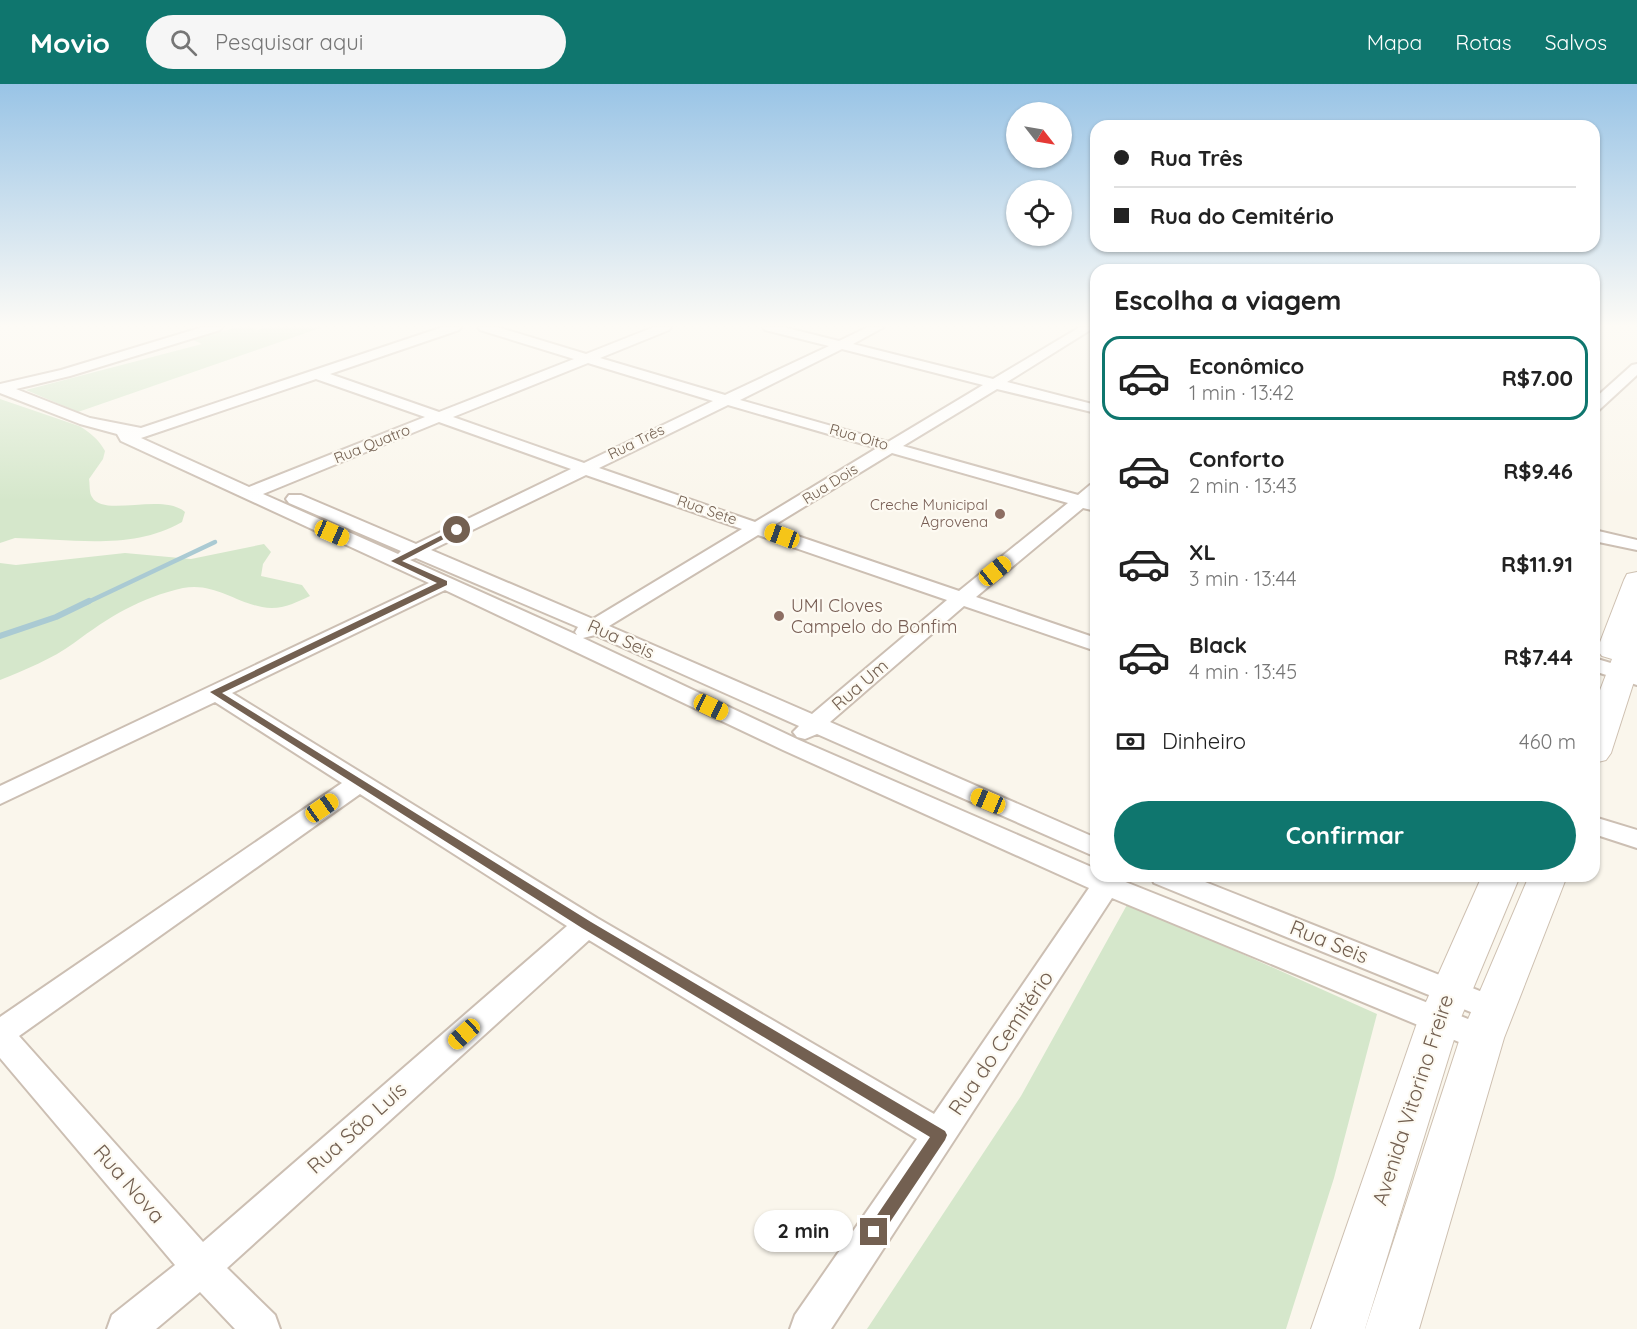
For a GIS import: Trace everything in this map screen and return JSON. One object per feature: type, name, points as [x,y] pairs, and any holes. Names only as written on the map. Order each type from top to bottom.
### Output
[{"type":"street","points":[[132,434],[283,385]]},
{"type":"street","name":"Rua Sete","points":[[350,385],[582,468],[1090,643]]},
{"type":"street","name":"Rua Quatro","points":[[256,491],[519,385]]},
{"type":"street","name":"Rua Oito","points":[[676,385],[1090,499]]},
{"type":"street","name":"Rua Três","points":[[405,556],[756,385]]},
{"type":"street","name":"Rua Dois","points":[[571,640],[760,528],[891,445],[994,385]]},
{"type":"street","points":[[1006,385],[1090,407]]},
{"type":"street","points":[[1600,402],[1618,385]]},
{"type":"street","points":[[0,388],[65,414],[132,434],[405,556],[444,583],[571,640],[792,745],[1090,872]]},
{"type":"street","name":"Rua Um","points":[[792,745],[961,599],[1090,500]]},
{"type":"street","points":[[1600,536],[1637,545]]},
{"type":"street","name":"Rua Seis","points":[[405,556],[595,627],[1090,845]]},
{"type":"street","points":[[1600,725],[1611,674],[1637,580]]},
{"type":"street","points":[[0,796],[444,583]]},
{"type":"street","points":[[1611,674],[1637,628]]},
{"type":"street","points":[[215,692],[587,925],[940,1135]]},
{"type":"street","points":[[0,1035],[360,782]]},
{"type":"street","points":[[1600,827],[1637,839]]},
{"type":"street","name":"Rua do Cemitério","points":[[809,1329],[1109,882]]},
{"type":"street","points":[[1115,882],[1444,1005]]},
{"type":"street","name":"Rua Seis","points":[[1177,882],[1488,1023]]},
{"type":"street","name":"Avenida Vitorino Freire","points":[[1338,1329],[1444,1005],[1498,882]]},
{"type":"street","points":[[1392,1329],[1488,1023],[1546,882]]},
{"type":"street","name":"Rua São Luís","points":[[126,1329],[201,1267],[587,925]]},
{"type":"street","name":"Rua Nova","points":[[0,1035],[201,1267],[261,1329]]},
{"type":"green space","points":[[45,385],[156,385],[78,412],[26,390]]},
{"type":"green space","points":[[0,399],[79,426],[97,440],[105,451],[103,459],[89,479],[91,495],[98,503],[120,506],[163,504],[175,506],[185,512],[182,522],[143,537],[122,540],[79,541],[15,538],[0,543]]},
{"type":"green space","points":[[264,544],[271,552],[263,564],[261,576],[302,585],[310,596],[287,606],[269,608],[252,605],[224,593],[204,588],[183,588],[167,592],[138,603],[57,654],[0,680],[0,563],[16,565],[125,553],[191,559]]},
{"type":"green space","points":[[1128,903],[1377,1014],[1334,1178],[1286,1329],[867,1329],[1021,1096]]},
{"type":"waterway","points":[[86,603],[215,542]]},
{"type":"waterway","points":[[0,636],[56,617],[89,601]]},
{"type":"place","name":"Creche Municipal Agrovena","points":[[1000,514]]},
{"type":"place","name":"UMI Cloves Campelo do Bonfim","points":[[779,616]]},
{"type":"route","points":[[457,530],[395,561],[444,583],[215,692],[587,925],[940,1135],[874,1232]]}]
